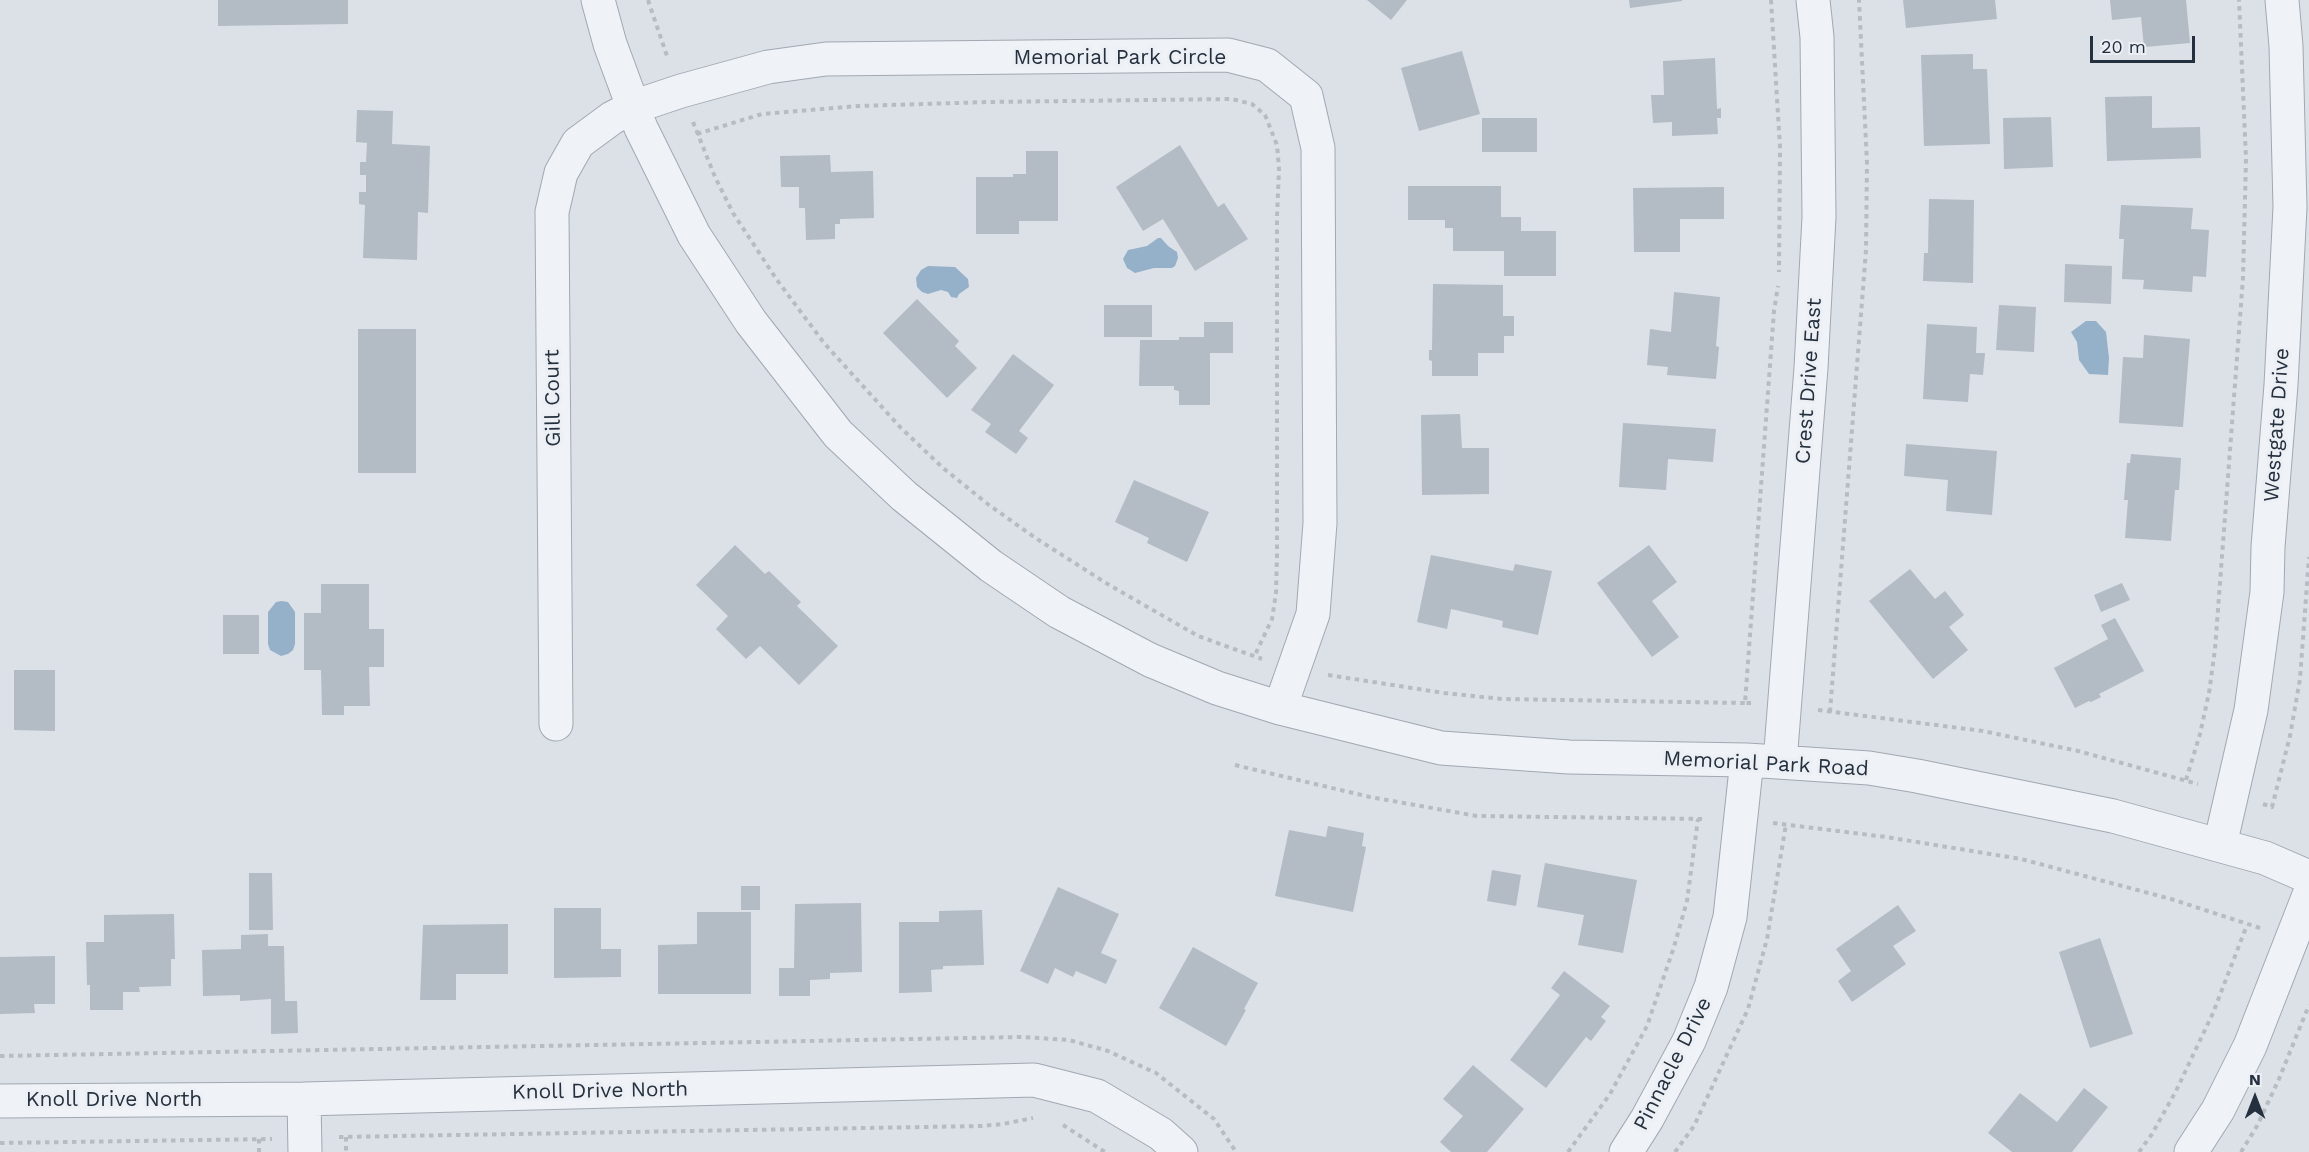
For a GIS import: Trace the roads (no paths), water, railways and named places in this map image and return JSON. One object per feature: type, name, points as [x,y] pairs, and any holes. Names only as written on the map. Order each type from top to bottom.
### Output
[{"type":"street","points":[[598,0],[610,44],[637,118]]},
{"type":"street","name":"Crest Drive East","points":[[1780,762],[1811,368],[1819,217],[1817,37],[1813,0]]},
{"type":"street","name":"Westgate Drive","points":[[2220,845],[2251,710],[2267,592],[2268,547],[2282,385],[2290,207],[2286,46],[2282,0]]},
{"type":"street","name":"Memorial Park Circle","points":[[637,118],[681,91],[768,67],[826,60],[1228,55],[1267,65],[1306,96],[1317,148],[1320,523],[1313,614],[1280,708]]},
{"type":"street","name":"Gill Court","points":[[556,724],[552,212],[561,173],[578,143],[612,118],[637,118]]},
{"type":"street","name":"Memorial Park Road","points":[[637,118],[694,235],[751,322],[838,434],[904,496],[991,566],[1059,612],[1150,660],[1217,688],[1280,708],[1441,748],[1569,757],[1747,760],[1869,768],[2113,816],[2265,858],[2309,877]]},
{"type":"street","name":"Pinnacle Drive","points":[[1626,1152],[1647,1119],[1689,1041],[1711,987],[1730,917],[1747,760]]},
{"type":"street","points":[[2192,1152],[2218,1110],[2250,1046],[2309,895]]},
{"type":"street","name":"Knoll Drive North","points":[[0,1101],[304,1099],[1034,1080],[1097,1096],[1161,1134],[1181,1152]]},
{"type":"street","points":[[304,1099],[304,1145]]},
{"type":"water","points":[[1158,238],[1177,252],[1178,258],[1175,266],[1135,273],[1127,268],[1123,259],[1128,250],[1147,246]]},
{"type":"water","points":[[928,266],[955,267],[968,279],[969,287],[957,298],[941,290],[928,294],[922,292],[917,287],[916,278],[921,270]]},
{"type":"water","points":[[2086,321],[2096,321],[2106,332],[2108,375],[2089,374],[2079,360],[2077,342],[2071,332]]},
{"type":"water","points":[[276,602],[288,602],[295,612],[295,644],[293,650],[281,656],[270,650],[268,644],[268,612]]}]
